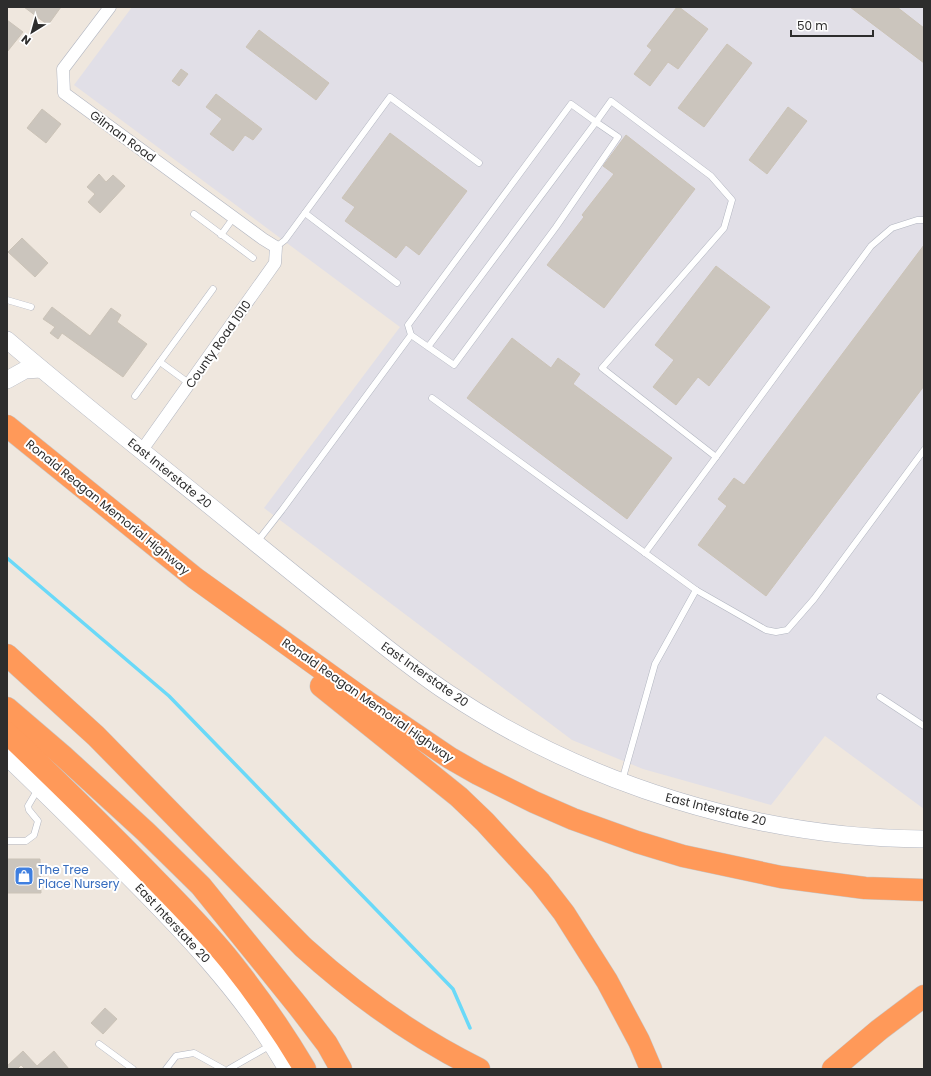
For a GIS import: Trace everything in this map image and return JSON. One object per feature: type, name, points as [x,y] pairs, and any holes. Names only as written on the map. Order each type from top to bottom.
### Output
[{"type":"highway","name":"Ronald Reagan Memorial Highway","points":[[7,426],[195,578],[417,737],[478,774],[534,802],[573,819],[610,833],[683,856],[774,876],[841,886],[924,890]]},
{"type":"highway","points":[[195,578],[303,672],[453,792],[485,822],[540,882],[564,913],[607,981],[639,1041],[651,1069]]},
{"type":"highway","points":[[7,655],[96,736],[328,970],[380,1010],[415,1034],[478,1069]]},
{"type":"highway","points":[[7,708],[63,756],[146,832],[201,886],[327,1044],[342,1069]]},
{"type":"highway","points":[[7,733],[121,845],[179,904],[216,945],[268,1010],[287,1038],[305,1069]]},
{"type":"highway","points":[[833,1069],[879,1030],[924,996]]},
{"type":"main road","name":"East Interstate 20","points":[[7,340],[385,646],[448,693],[528,740],[578,764],[622,781],[676,800],[721,813],[767,823],[850,836],[892,839],[924,839]]},
{"type":"main road","points":[[7,380],[25,370],[41,368]]},
{"type":"main road","name":"East Interstate 20","points":[[7,757],[175,922],[222,977],[273,1044],[287,1069]]},
{"type":"street","name":"Gilman Road","points":[[110,7],[63,69],[64,93],[276,247]]},
{"type":"street","name":"County Road 1010","points":[[142,450],[275,263],[276,247]]},
{"type":"lane","points":[[276,247],[285,240],[390,97],[480,163]]},
{"type":"lane","points":[[428,347],[611,100],[711,176],[732,200],[724,228],[602,368],[716,457]]},
{"type":"lane","points":[[571,104],[596,122],[618,137],[556,227],[454,365],[411,334],[408,325],[571,104]]},
{"type":"lane","points":[[194,214],[253,258]]},
{"type":"lane","points":[[304,214],[397,283]]},
{"type":"lane","points":[[221,235],[234,217]]},
{"type":"lane","points":[[645,553],[871,246],[892,228],[918,220],[924,220]]},
{"type":"lane","points":[[135,396],[213,289]]},
{"type":"lane","points":[[7,300],[31,307]]},
{"type":"lane","points":[[256,543],[282,510],[411,334]]},
{"type":"lane","points":[[160,362],[190,384]]},
{"type":"lane","points":[[432,398],[696,590],[766,630],[776,632],[787,630],[814,598],[924,450]]},
{"type":"lane","points":[[622,781],[655,664],[696,590]]},
{"type":"lane","points":[[880,697],[924,726]]},
{"type":"lane","points":[[7,841],[26,841],[34,836],[38,820],[29,810],[28,806],[39,787]]},
{"type":"lane","points":[[99,1044],[133,1069]]},
{"type":"lane","points":[[229,1069],[273,1044]]},
{"type":"lane","points":[[166,1069],[176,1056],[194,1053],[223,1069]]},
{"type":"shaded area","points":[[132,7],[924,7],[924,809],[825,736],[771,805],[643,769],[572,740],[264,508],[400,327],[74,85]]},
{"type":"building","points":[[24,7],[61,7],[48,25]]},
{"type":"building","points":[[677,7],[708,29],[678,69],[668,62],[650,86],[634,74],[652,50],[647,46]]},
{"type":"building","points":[[850,7],[897,7],[924,28],[924,63]]},
{"type":"building","points":[[7,20],[23,32],[7,52]]},
{"type":"building","points":[[259,30],[329,83],[316,100],[246,47]]},
{"type":"building","points":[[727,44],[752,63],[704,127],[678,108]]},
{"type":"building","points":[[181,69],[188,74],[179,86],[172,81]]},
{"type":"building","points":[[216,94],[262,129],[253,140],[245,135],[233,151],[210,134],[222,119],[206,107]]},
{"type":"building","points":[[788,107],[807,121],[767,174],[749,160]]},
{"type":"building","points":[[42,109],[61,124],[46,143],[27,128]]},
{"type":"building","points":[[390,133],[467,191],[419,255],[406,245],[396,258],[345,221],[355,207],[342,198]]},
{"type":"building","points":[[626,135],[695,189],[604,308],[547,265],[584,217],[582,215],[614,174],[603,166]]},
{"type":"building","points":[[99,174],[106,182],[113,175],[125,186],[100,213],[88,202],[95,194],[87,187]]},
{"type":"building","points":[[22,238],[48,263],[35,277],[8,252]]},
{"type":"building","points":[[924,245],[924,386],[766,596],[698,545],[727,506],[718,499],[734,478],[744,485]]},
{"type":"building","points":[[716,266],[770,307],[709,386],[698,377],[676,405],[653,387],[674,360],[655,345]]},
{"type":"building","points":[[52,307],[90,336],[111,308],[121,315],[117,322],[147,344],[123,377],[62,333],[58,339],[50,333],[55,327],[43,319]]},
{"type":"building","points":[[512,338],[551,368],[558,358],[580,374],[573,384],[672,458],[627,519],[467,398]]},
{"type":"building","name":"The Tree Place Nursery","points":[[7,859],[40,859],[41,893],[7,893]]},
{"type":"building","points":[[105,1008],[117,1019],[103,1034],[91,1023]]},
{"type":"building","points":[[23,1051],[37,1066],[54,1051],[69,1069],[25,1069],[21,1065],[17,1069],[7,1069],[7,1066]]},
{"type":"waterway","points":[[7,558],[169,696],[453,989],[470,1028]]},
{"type":"place","name":"The Tree Place Nursery","points":[[24,876]]}]
